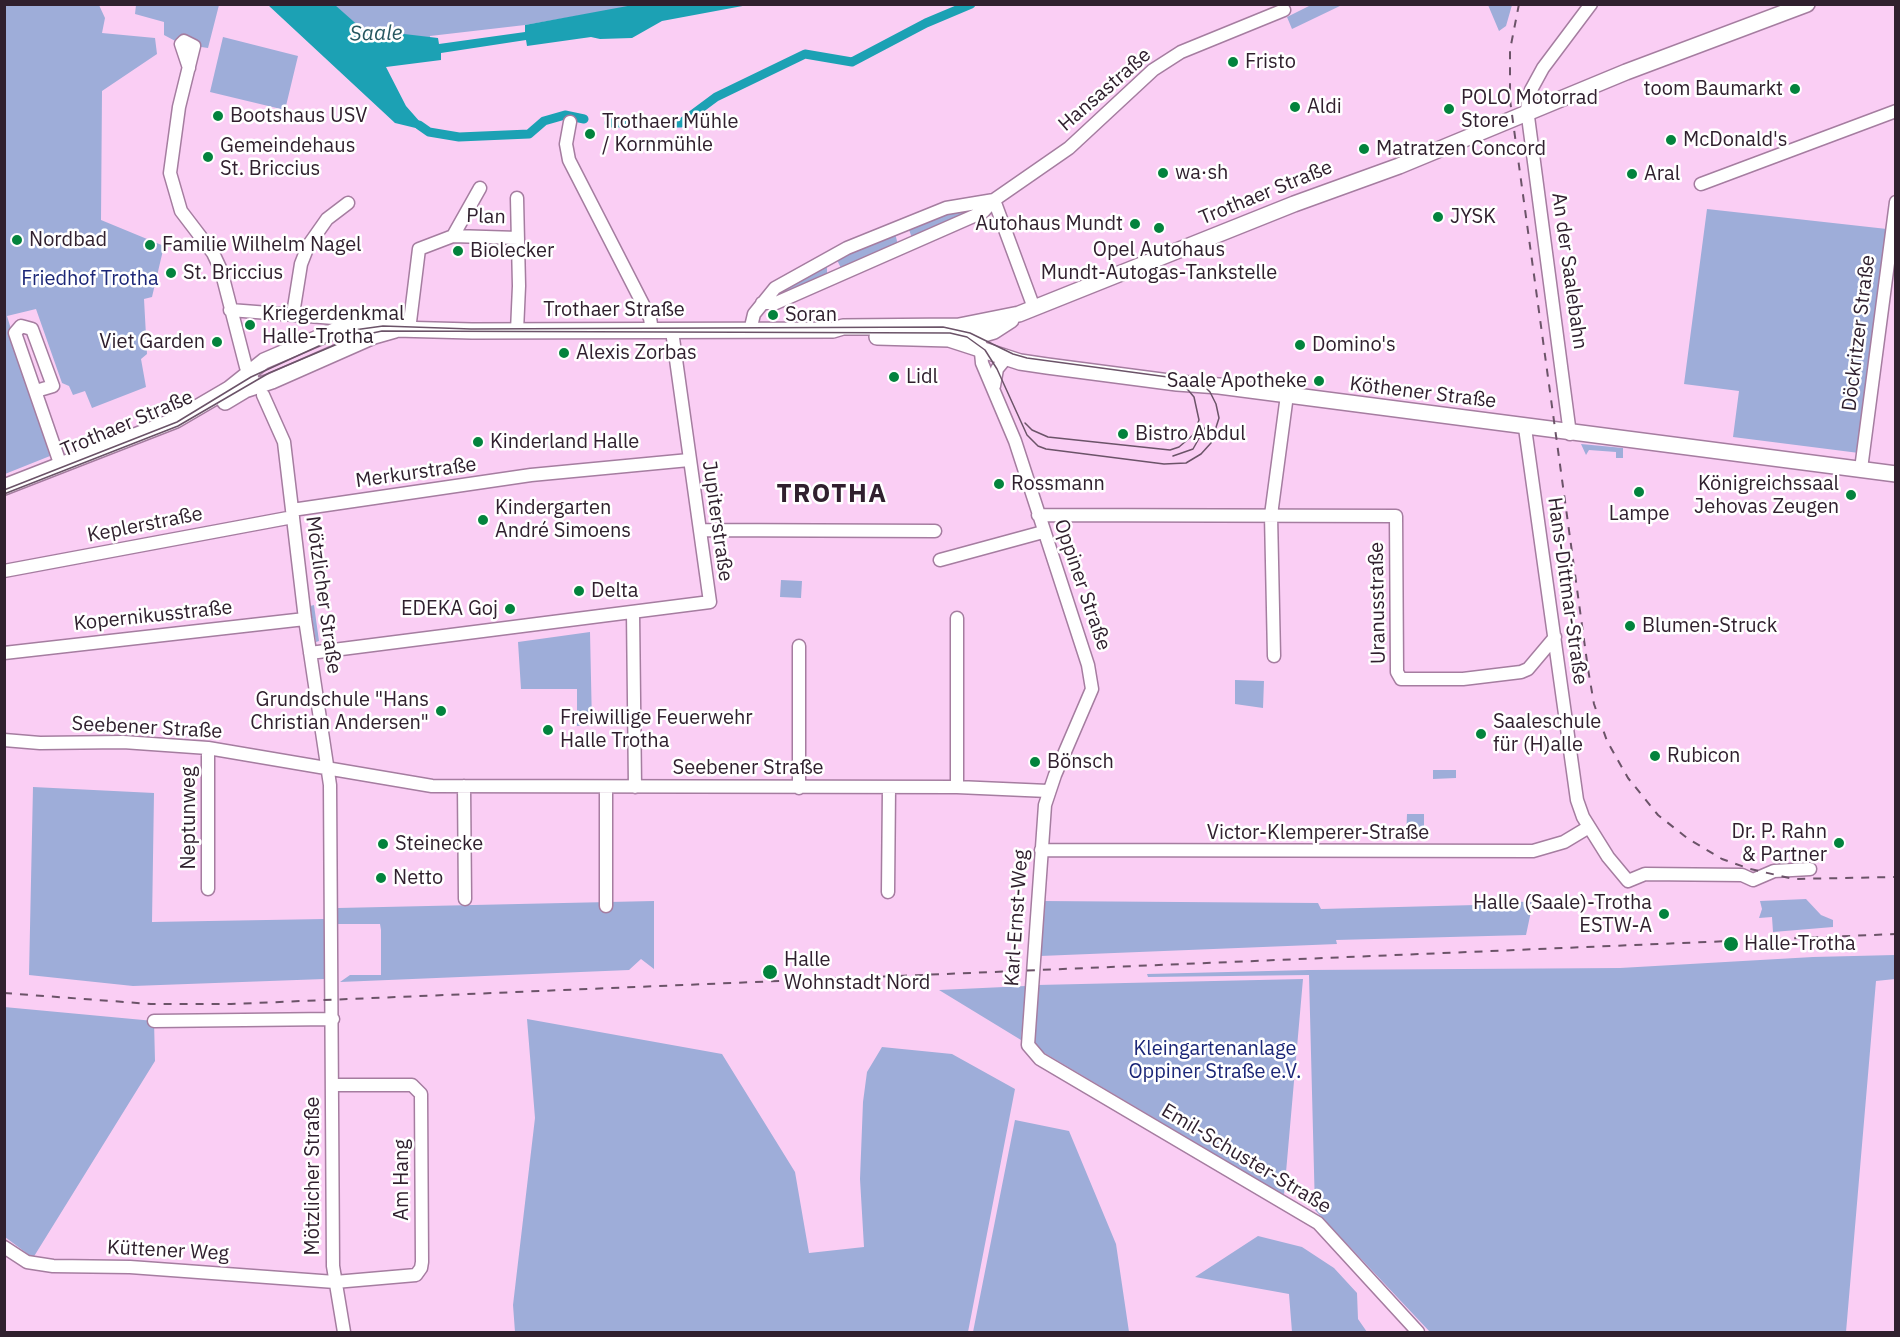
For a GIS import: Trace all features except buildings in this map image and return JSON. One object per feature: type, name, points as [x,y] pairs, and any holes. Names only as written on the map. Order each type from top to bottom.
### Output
[{"type":"main road","name":"Trothaer Straße","points":[[833,330],[843,327],[958,326],[1027,311],[1528,114],[1626,72],[1807,4]]},
{"type":"main road","name":"Trothaer Straße","points":[[981,342],[994,331],[1027,311]]},
{"type":"main road","name":"Trothaer Straße","points":[[4,487],[176,420],[229,389],[264,361],[351,324],[371,324],[402,329],[517,331],[833,330],[866,337],[949,339]]},
{"type":"main road","name":"Trothaer Straße","points":[[4,496],[179,429],[245,390],[260,391],[402,329]]},
{"type":"main road","name":"Köthener Straße","points":[[949,339],[981,342],[1006,358],[1154,380],[1287,395],[1570,434],[1896,474]]},
{"type":"street","name":"An der Saalebahn","points":[[1570,434],[1528,114],[1531,90],[1543,68],[1591,4]]},
{"type":"street","name":"Hansastraße","points":[[762,303],[776,303],[983,212],[994,200],[1069,148],[1153,70],[1181,52],[1284,10]]},
{"type":"street","name":"Mötzlicher Straße","points":[[189,68],[179,107],[170,172],[181,211],[213,253],[221,270],[230,310],[249,372],[284,442],[305,619],[330,785],[335,1282],[344,1332]]},
{"type":"street","points":[[1701,184],[1896,111]]},
{"type":"street","points":[[570,122],[566,144],[569,160],[650,318],[652,331]]},
{"type":"street","points":[[402,329],[419,249],[453,236],[480,188]]},
{"type":"street","points":[[517,198],[517,331]]},
{"type":"street","points":[[750,331],[754,314],[775,288],[831,256],[946,208],[994,200],[1027,311]]},
{"type":"street","name":"Döckritzer Straße","points":[[1862,469],[1896,202]]},
{"type":"street","points":[[293,314],[301,264],[308,246],[327,219],[348,203]]},
{"type":"street","points":[[967,205],[971,217]]},
{"type":"street","points":[[901,225],[908,246]]},
{"type":"street","name":"Plan","points":[[453,236],[518,238]]},
{"type":"street","points":[[831,256],[840,274]]},
{"type":"street","name":"Trothaer Straße","points":[[230,310],[334,318],[351,324]]},
{"type":"street","points":[[981,342],[996,319]]},
{"type":"street","points":[[36,392],[53,386],[32,330],[21,326],[15,333],[61,466]]},
{"type":"street","name":"Jupiterstraße","points":[[310,652],[710,602],[672,331]]},
{"type":"street","name":"Oppiner Straße","points":[[981,342],[982,363],[1015,441],[1088,665],[1092,689],[1048,791]]},
{"type":"street","points":[[994,390],[994,376],[1006,358]]},
{"type":"street","points":[[1274,656],[1271,515],[1287,395]]},
{"type":"street","name":"Hans-Dittmar-Straße","points":[[1525,428],[1577,800],[1588,826],[1619,873],[1628,881],[1645,874],[1742,875],[1753,880],[1774,871],[1810,869]]},
{"type":"street","name":"Merkurstraße","points":[[292,514],[541,474],[689,460]]},
{"type":"street","name":"Keplerstraße","points":[[4,571],[292,514]]},
{"type":"street","name":"Uranusstraße","points":[[1038,515],[1396,516],[1397,672],[1401,679],[1463,679],[1521,672],[1528,669],[1555,637]]},
{"type":"street","points":[[700,530],[935,531]]},
{"type":"street","points":[[940,560],[1043,532]]},
{"type":"street","points":[[633,612],[635,787]]},
{"type":"street","points":[[957,618],[957,787]]},
{"type":"street","name":"Kopernikusstraße","points":[[4,653],[305,619]]},
{"type":"street","points":[[799,646],[799,788]]},
{"type":"street","name":"Seebener Straße","points":[[4,740],[40,743],[123,742],[208,748],[406,783],[464,786],[957,787],[1048,791]]},
{"type":"street","name":"Neptunweg","points":[[208,748],[208,889]]},
{"type":"street","points":[[464,786],[465,899]]},
{"type":"street","points":[[606,787],[606,906]]},
{"type":"street","points":[[888,891],[889,788]]},
{"type":"street","name":"Karl-Ernst-Weg","points":[[1029,1048],[1027,1028],[1048,791]]},
{"type":"street","name":"Victor-Klemperer-Straße","points":[[1041,850],[1533,851],[1564,842],[1588,826]]},
{"type":"street","points":[[154,1022],[333,1019]]},
{"type":"street","name":"Emil-Schuster-Straße","points":[[1029,1048],[1040,1059],[1318,1223],[1418,1332]]},
{"type":"street","name":"Am Hang","points":[[332,1085],[416,1086],[421,1094],[421,1268],[410,1276],[335,1282]]},
{"type":"street","name":"Küttener Weg","points":[[4,1247],[27,1262],[53,1266],[170,1269],[335,1282]]},
{"type":"green space","name":"Friedhof Trotha","points":[[5,5],[99,5],[105,18],[102,33],[155,38],[157,54],[102,91],[101,220],[164,246],[152,297],[144,299],[147,354],[141,359],[146,387],[92,408],[85,391],[73,395],[69,386],[62,383],[36,309],[7,316],[50,456],[5,474]]},
{"type":"green space","points":[[136,5],[219,5],[208,48],[181,44],[164,35],[164,22],[135,14]]},
{"type":"green space","points":[[330,5],[640,5],[525,25],[430,36],[430,43],[362,29]]},
{"type":"green space","points":[[1311,5],[1342,5],[1292,29],[1287,17]]},
{"type":"green space","points":[[1488,5],[1512,5],[1506,26],[1499,31]]},
{"type":"green space","points":[[223,37],[298,56],[285,110],[210,92]]},
{"type":"green space","points":[[1707,209],[1887,229],[1859,453],[1733,437],[1739,391],[1684,384]]},
{"type":"green space","points":[[954,210],[964,211],[964,214],[912,238],[908,227]]},
{"type":"green space","points":[[895,233],[898,245],[841,268],[836,258]]},
{"type":"green space","points":[[827,264],[827,273],[770,300],[775,292]]},
{"type":"green space","points":[[1581,444],[1623,448],[1623,458],[1616,458],[1616,452],[1589,450],[1586,455]]},
{"type":"green space","points":[[781,580],[802,581],[801,598],[780,597]]},
{"type":"green space","points":[[314,605],[319,641],[316,642],[310,606]]},
{"type":"green space","points":[[590,632],[592,725],[577,726],[577,689],[521,689],[518,642]]},
{"type":"green space","points":[[1235,680],[1264,681],[1263,708],[1235,704]]},
{"type":"green space","points":[[1433,770],[1456,770],[1456,778],[1433,779]]},
{"type":"green space","points":[[33,787],[154,793],[152,922],[324,919],[324,979],[133,986],[29,975]]},
{"type":"green space","points":[[1407,814],[1424,814],[1424,840],[1406,840]]},
{"type":"green space","points":[[1806,899],[1821,915],[1833,920],[1833,927],[1773,932],[1772,917],[1759,918],[1762,909],[1760,901]]},
{"type":"green space","points":[[654,901],[654,969],[641,959],[629,970],[340,982],[350,975],[381,975],[381,930],[380,924],[338,924],[338,908]]},
{"type":"green space","points":[[1042,901],[1318,903],[1321,909],[1476,905],[1477,901],[1533,902],[1526,935],[1336,940],[1337,944],[1040,956]]},
{"type":"green space","points":[[1895,955],[1895,979],[1876,981],[1846,1332],[1430,1332],[1315,1210],[1309,975],[1148,977],[1147,974],[1309,970],[1620,968],[1813,957]]},
{"type":"green space","name":"Kleingartenanlage Oppiner Straße e.V.","points":[[1303,979],[1284,1195],[1036,1048],[1032,1038],[1037,985]]},
{"type":"green space","points":[[1026,986],[1021,1040],[939,990]]},
{"type":"green space","points":[[4,1007],[154,1021],[155,1061],[33,1258],[5,1237]]},
{"type":"green space","points":[[527,1019],[722,1054],[795,1172],[809,1253],[864,1247],[860,1179],[863,1102],[867,1072],[882,1047],[952,1054],[1015,1089],[968,1332],[515,1332],[513,1305],[535,1118]]},
{"type":"green space","points":[[1015,1120],[1069,1131],[1116,1244],[1129,1332],[973,1332]]},
{"type":"green space","points":[[1258,1236],[1302,1247],[1334,1268],[1357,1293],[1358,1319],[1367,1332],[1292,1332],[1289,1294],[1195,1277]]},
{"type":"water","name":"Saale","points":[[268,5],[335,5],[362,29],[438,38],[439,44],[525,32],[525,25],[633,5],[748,5],[662,21],[632,38],[591,37],[527,46],[526,40],[441,53],[441,60],[386,67],[406,106],[428,131],[395,123]]},
{"type":"waterway","points":[[609,123],[681,123],[716,97],[805,54],[852,62],[926,23],[971,4]]},
{"type":"waterway","points":[[419,125],[429,132],[459,137],[529,134],[544,121],[565,115],[584,119]]},
{"type":"tram line","points":[[4,490],[177,422],[251,377],[354,330],[383,326],[471,329],[943,327],[970,333],[1013,354],[1027,358],[1190,380],[1202,384],[1210,392],[1219,418],[1211,443],[1201,454],[1186,463],[1164,464],[1046,449],[1038,446],[1027,435],[997,369],[985,350],[967,337],[950,333],[382,331],[354,337],[269,373],[178,426],[4,494]]},
{"type":"tram line","points":[[1025,423],[1032,430],[1048,437],[1170,450],[1179,447],[1193,435],[1199,420],[1194,397],[1183,384],[1174,380]]},
{"type":"tram line","points":[[1173,456],[1193,449],[1206,426]]},
{"type":"railway","points":[[1519,4],[1510,50],[1510,100],[1588,669],[1594,704],[1607,741],[1628,778],[1658,815],[1687,838],[1722,859],[1750,869],[1794,879],[1896,877]]},
{"type":"railway","points":[[4,993],[151,1004],[231,1004],[1896,934]]},
{"type":"place","name":"Fristo","points":[[1233,62]]},
{"type":"place","name":"toom Baumarkt","points":[[1795,89]]},
{"type":"place","name":"Aldi","points":[[1295,107]]},
{"type":"place","name":"POLO Motorrad Store","points":[[1449,109]]},
{"type":"place","name":"Bootshaus USV","points":[[218,116]]},
{"type":"place","name":"Trothaer Mühle / Kornmühle","points":[[590,134]]},
{"type":"place","name":"McDonald's","points":[[1671,140]]},
{"type":"place","name":"Matratzen Concord","points":[[1364,149]]},
{"type":"place","name":"Gemeindehaus St. Briccius","points":[[208,157]]},
{"type":"place","name":"wa·sh","points":[[1163,173]]},
{"type":"place","name":"Aral","points":[[1632,174]]},
{"type":"place","name":"JYSK","points":[[1438,217]]},
{"type":"place","name":"Autohaus Mundt","points":[[1135,224]]},
{"type":"place","name":"Opel Autohaus Mundt-Autogas-Tankstelle","points":[[1159,228]]},
{"type":"place","name":"Nordbad","points":[[17,240]]},
{"type":"place","name":"Familie Wilhelm Nagel","points":[[150,245]]},
{"type":"place","name":"Biolecker","points":[[458,251]]},
{"type":"place","name":"St. Briccius","points":[[171,273]]},
{"type":"place","name":"Soran","points":[[773,315]]},
{"type":"place","name":"Kriegerdenkmal Halle-Trotha","points":[[250,325]]},
{"type":"place","name":"Viet Garden","points":[[217,342]]},
{"type":"place","name":"Domino's","points":[[1300,345]]},
{"type":"place","name":"Alexis Zorbas","points":[[564,353]]},
{"type":"place","name":"Lidl","points":[[894,377]]},
{"type":"place","name":"Saale Apotheke","points":[[1319,381]]},
{"type":"place","name":"Bistro Abdul","points":[[1123,434]]},
{"type":"place","name":"Kinderland Halle","points":[[478,442]]},
{"type":"place","name":"Rossmann","points":[[999,484]]},
{"type":"place","name":"Lampe","points":[[1639,492]]},
{"type":"place","name":"Königreichssaal Jehovas Zeugen","points":[[1851,495]]},
{"type":"place","name":"Kindergarten André Simoens","points":[[483,520]]},
{"type":"place","name":"Delta","points":[[579,591]]},
{"type":"place","name":"EDEKA Goj","points":[[510,609]]},
{"type":"place","name":"Blumen-Struck","points":[[1630,626]]},
{"type":"place","name":"Grundschule \"Hans Christian Andersen\"","points":[[441,711]]},
{"type":"place","name":"Freiwillige Feuerwehr Halle Trotha","points":[[548,730]]},
{"type":"place","name":"Saaleschule für (H)alle","points":[[1481,734]]},
{"type":"place","name":"Rubicon","points":[[1655,756]]},
{"type":"place","name":"Bönsch","points":[[1035,762]]},
{"type":"place","name":"Dr. P. Rahn & Partner","points":[[1839,843]]},
{"type":"place","name":"Steinecke","points":[[383,844]]},
{"type":"place","name":"Netto","points":[[381,878]]},
{"type":"place","name":"Halle (Saale)-Trotha ESTW-A","points":[[1664,914]]},
{"type":"place","name":"Halle-Trotha","points":[[1731,944]]},
{"type":"place","name":"Halle Wohnstadt Nord","points":[[770,972]]},
{"type":"district","name":"TROTHA","points":[[832,494]]}]
